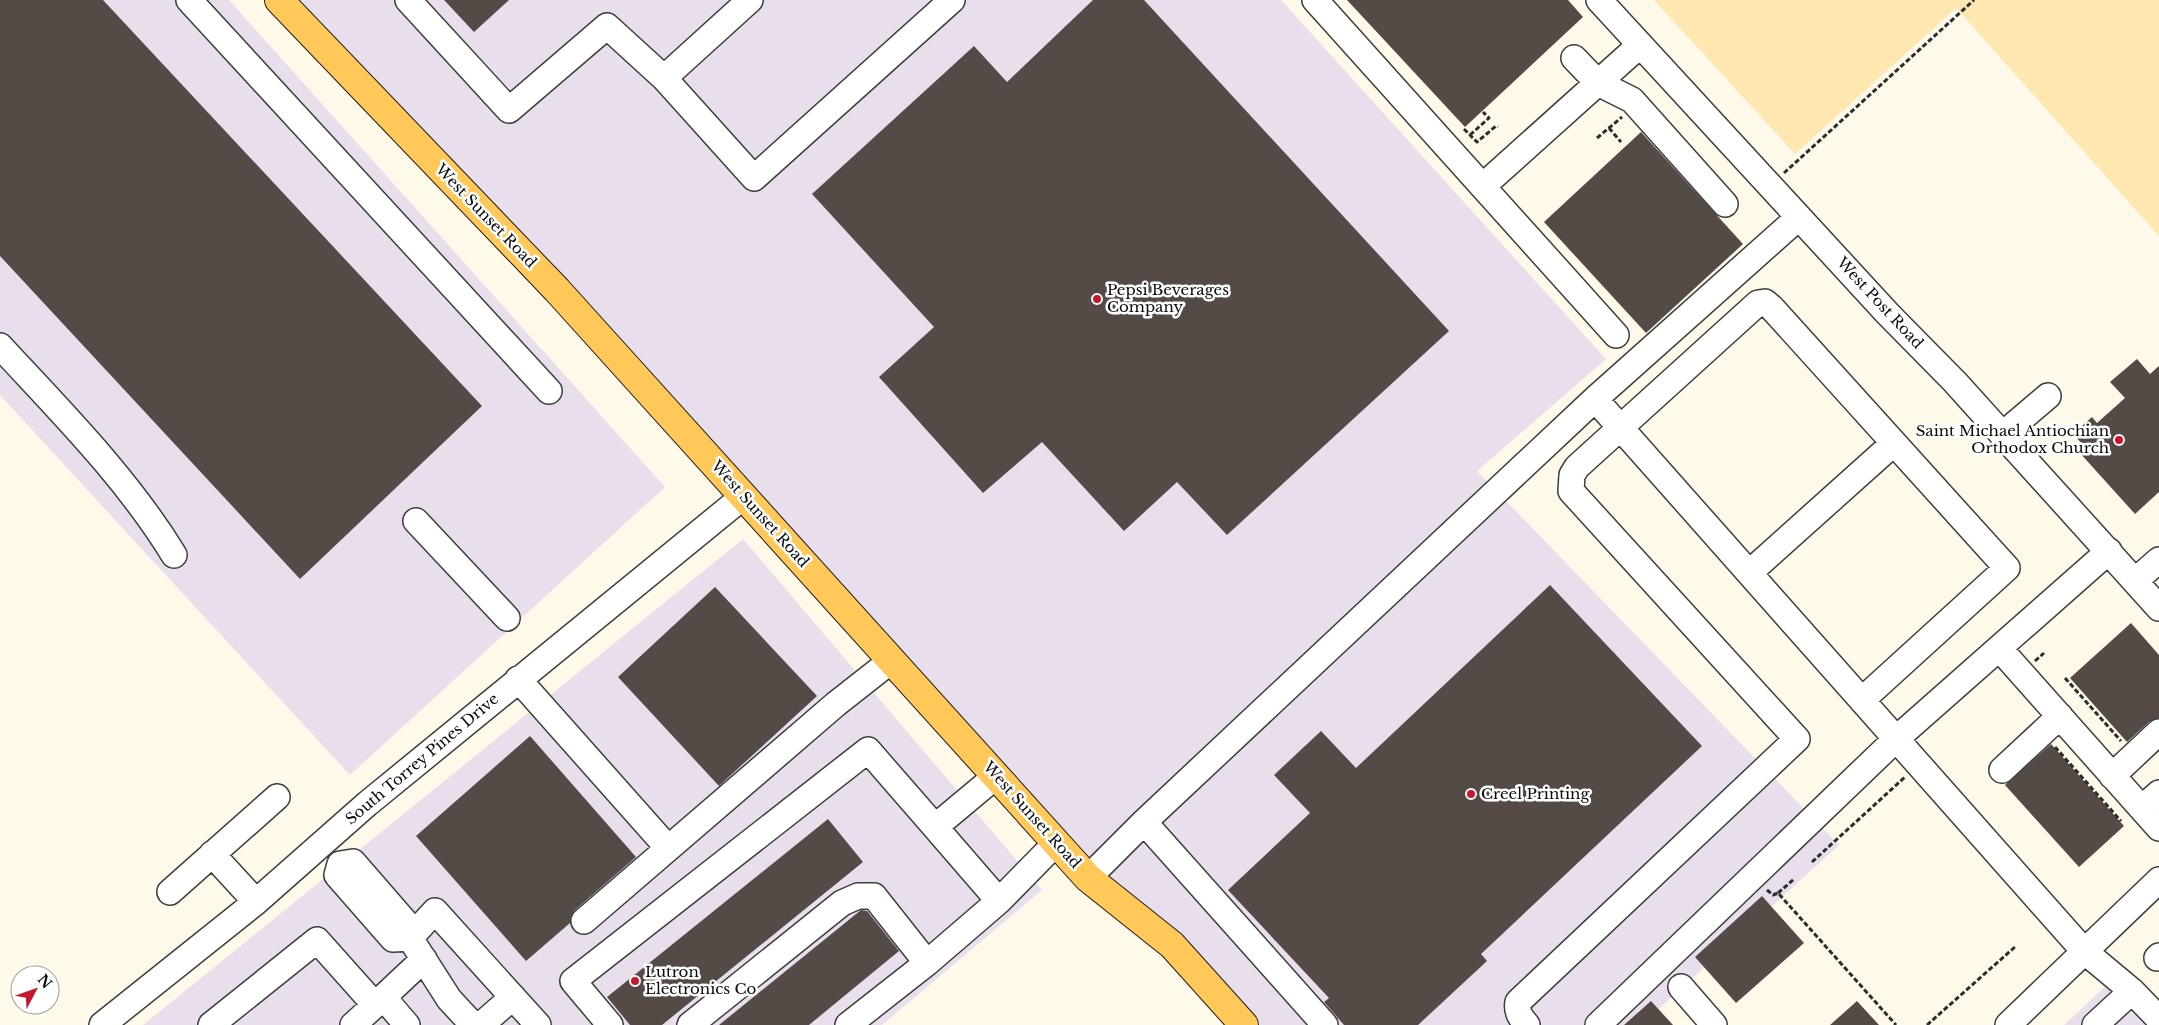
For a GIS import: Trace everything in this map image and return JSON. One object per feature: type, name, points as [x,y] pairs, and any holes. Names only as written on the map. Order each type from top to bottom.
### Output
[{"type":"main road","name":"West Sunset Road","points":[[279,0],[556,290],[1088,878],[1172,945],[1244,1025]]},
{"type":"street","points":[[189,0],[549,391]]},
{"type":"street","points":[[408,0],[510,110],[607,26],[664,78],[754,178],[952,0]]},
{"type":"street","points":[[664,78],[750,0]]},
{"type":"street","points":[[1315,0],[1616,335]]},
{"type":"street","name":"West Post Road","points":[[1599,0],[2002,435],[2159,608]]},
{"type":"street","points":[[1483,186],[1640,45]]},
{"type":"street","points":[[1574,58],[1598,82],[1632,100],[1725,204]]},
{"type":"street","points":[[1088,878],[1144,822],[1595,399],[1799,217]]},
{"type":"street","points":[[1527,1025],[1520,1016],[1517,1007],[1518,1002],[1797,739],[1571,491],[1572,475],[1577,466],[1758,303],[1765,302],[1771,307],[2007,568],[1862,700]]},
{"type":"street","points":[[0,346],[70,422],[154,522],[174,555]]},
{"type":"street","points":[[2002,435],[2048,396]]},
{"type":"street","points":[[1595,399],[2084,951],[2132,991],[2159,1019]]},
{"type":"street","points":[[1749,573],[1894,443]]},
{"type":"street","name":"South Torrey Pines Drive","points":[[102,1025],[256,902],[367,804],[744,496]]},
{"type":"street","points":[[416,521],[507,618]]},
{"type":"street","points":[[1598,1025],[1896,739],[2108,551]]},
{"type":"street","points":[[2135,581],[2159,560]]},
{"type":"street","points":[[1999,648],[2159,828]]},
{"type":"street","points":[[584,921],[836,704],[892,660]]},
{"type":"street","points":[[518,679],[668,848]]},
{"type":"street","points":[[2002,770],[2060,716]]},
{"type":"street","points":[[2112,776],[2159,732]]},
{"type":"street","points":[[610,1025],[574,981],[868,750],[999,901]]},
{"type":"street","points":[[935,827],[996,776]]},
{"type":"street","points":[[170,892],[277,797]]},
{"type":"street","points":[[1144,822],[1325,1025]]},
{"type":"street","points":[[323,843],[340,864],[337,875],[393,939],[410,938],[435,911],[538,1025]]},
{"type":"street","points":[[848,1025],[927,963],[999,901],[1056,843]]},
{"type":"street","points":[[212,854],[256,902]]},
{"type":"street","points":[[2008,1025],[2159,880]]},
{"type":"street","points":[[690,1025],[842,903],[858,896],[874,896],[927,963]]},
{"type":"street","points":[[410,938],[449,998],[472,1025]]},
{"type":"street","points":[[212,1025],[317,940],[379,1001],[407,1025]]},
{"type":"street","points":[[353,1025],[424,959]]},
{"type":"street","points":[[1681,987],[1714,1025]]},
{"type":"street","points":[[2095,1025],[2132,991]]},
{"type":"street","points":[[481,1025],[513,997]]},
{"type":"path","points":[[1771,185],[1974,0]]},
{"type":"path","points":[[1470,135],[1489,118],[1483,112]]},
{"type":"path","points":[[1598,138],[1626,113]]},
{"type":"path","points":[[1464,129],[1477,142],[1496,126],[1498,127]]},
{"type":"path","points":[[1609,128],[1621,142]]},
{"type":"path","points":[[2065,678],[2122,741]]},
{"type":"path","points":[[2050,741],[2141,807]]},
{"type":"path","points":[[1812,862],[1906,776]]},
{"type":"path","points":[[1766,889],[1773,896],[1794,879]]},
{"type":"path","points":[[1778,893],[1896,1025]]},
{"type":"path","points":[[1927,1025],[2016,946]]},
{"type":"shaded area","points":[[0,0],[229,0],[665,487],[350,775],[0,395]]},
{"type":"shaded area","points":[[279,0],[1281,0],[1606,359],[1477,471],[1839,845],[1641,1025],[1244,1025],[1088,878]]},
{"type":"shaded area","points":[[743,539],[1042,890],[882,1025],[143,1025]]},
{"type":"shaded area","points":[[2108,984],[2154,1025],[2064,1025]]},
{"type":"sand","points":[[1654,0],[2159,0],[2159,236],[1956,8],[1795,154]]},
{"type":"building","points":[[0,0],[103,0],[482,406],[300,579],[0,256]]},
{"type":"building","points":[[444,0],[509,0],[474,32]]},
{"type":"building","points":[[1093,0],[1144,0],[1449,331],[1227,535],[1177,482],[1124,531],[1042,442],[983,493],[879,377],[934,327],[812,194],[974,46],[1007,82]]},
{"type":"building","points":[[1347,0],[1568,0],[1583,17],[1465,127]]},
{"type":"building","points":[[1641,132],[1743,244],[1646,333],[1544,222]]},
{"type":"building","name":"Saint Michael Antiochian Orthodox Church","points":[[2137,359],[2150,374],[2159,366],[2159,492],[2135,514],[2079,452],[2085,447],[2073,434],[2092,417],[2097,423],[2125,398],[2110,382]]},
{"type":"building","name":"Creel Printing","points":[[1550,585],[1702,746],[1481,954],[1487,961],[1418,1025],[1344,1025],[1324,1002],[1329,998],[1228,890],[1310,813],[1274,775],[1321,731],[1356,768]]},
{"type":"building","points":[[715,587],[817,696],[719,786],[618,677]]},
{"type":"building","points":[[2131,623],[2159,655],[2159,718],[2149,722],[2127,742],[2070,678]]},
{"type":"building","points":[[530,736],[636,857],[575,910],[571,916],[570,923],[526,961],[416,836]]},
{"type":"building","points":[[2051,744],[2124,826],[2079,867],[2005,785]]},
{"type":"building","points":[[828,819],[863,862],[662,1025],[630,1025],[607,997]]},
{"type":"building","points":[[1762,896],[1804,943],[1736,1003],[1695,957]]},
{"type":"building","points":[[861,910],[867,911],[899,951],[809,1025],[719,1025]]},
{"type":"building","points":[[1651,1001],[1673,1025],[1624,1025]]},
{"type":"building","points":[[1857,1001],[1879,1025],[1830,1025]]},
{"type":"place","name":"Pepsi Beverages Company","points":[[1097,299]]},
{"type":"place","name":"Saint Michael Antiochian Orthodox Church","points":[[2119,440]]},
{"type":"place","name":"Creel Printing","points":[[1471,794]]},
{"type":"place","name":"Lutron Electronics Co","points":[[635,981]]}]
